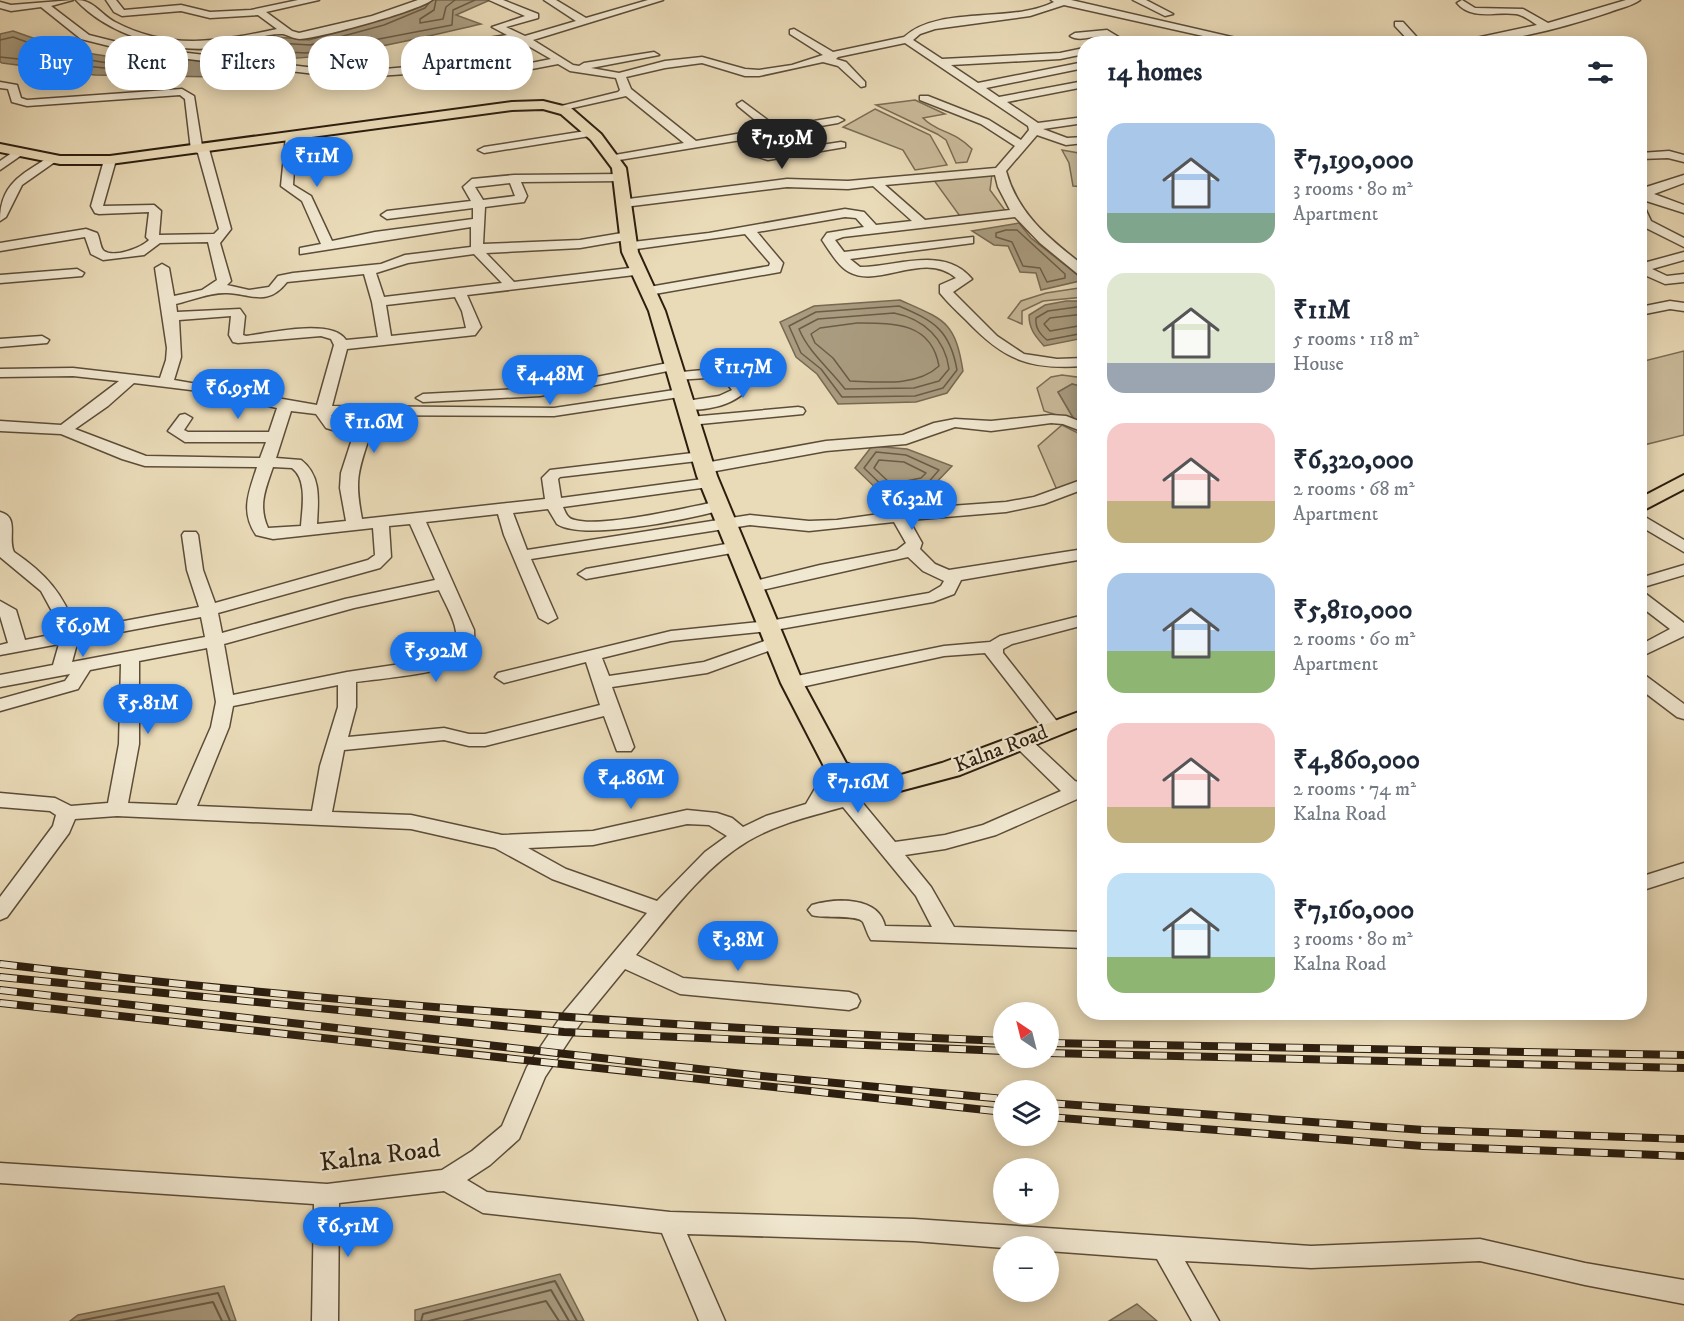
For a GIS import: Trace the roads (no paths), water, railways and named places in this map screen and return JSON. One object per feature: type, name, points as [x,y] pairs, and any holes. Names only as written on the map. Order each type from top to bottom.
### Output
[{"type":"main road","points":[[0,148],[53,159],[110,160],[290,138],[512,106],[559,108],[574,117],[613,158],[621,177],[628,241],[638,271],[649,291],[706,469],[792,682],[837,768],[869,782],[892,785]]},
{"type":"main road","points":[[1647,502],[1684,481]]},
{"type":"main road","name":"Kalna Road","points":[[892,785],[951,769],[1077,720]]},
{"type":"street","points":[[81,0],[111,24],[148,37],[192,46],[216,45],[284,31]]},
{"type":"street","points":[[111,0],[118,12],[181,8],[210,15],[255,11],[314,0]]},
{"type":"street","points":[[494,0],[535,16],[497,27],[517,36]]},
{"type":"street","points":[[549,0],[584,21]]},
{"type":"street","points":[[528,36],[658,0]]},
{"type":"street","points":[[1138,0],[1168,15]]},
{"type":"street","points":[[1498,36],[1548,27],[1635,0]]},
{"type":"street","points":[[0,4],[11,8],[64,1]]},
{"type":"street","points":[[255,11],[264,14],[292,35],[309,35],[424,1]]},
{"type":"street","points":[[533,45],[570,68],[620,76],[702,60],[746,74],[907,40],[913,32],[933,26],[1040,12],[1061,2],[1217,36]]},
{"type":"street","points":[[1462,3],[1468,9],[1475,11],[1520,11],[1548,27]]},
{"type":"street","points":[[43,4],[76,32],[116,47],[349,75],[401,71]]},
{"type":"street","points":[[0,16],[11,8]]},
{"type":"street","points":[[1399,24],[1410,36]]},
{"type":"street","points":[[795,32],[846,67],[861,84]]},
{"type":"street","points":[[1074,36],[1107,33],[1112,36]]},
{"type":"street","points":[[907,40],[999,100],[1035,129],[1066,142],[1077,141]]},
{"type":"street","points":[[940,62],[1060,56],[1077,52]]},
{"type":"street","points":[[570,68],[654,55]]},
{"type":"street","points":[[533,66],[560,61]]},
{"type":"street","points":[[976,86],[1077,66]]},
{"type":"street","points":[[620,76],[626,91],[692,143]]},
{"type":"street","points":[[0,85],[13,87],[16,100],[27,103],[182,92],[190,98],[200,150],[225,229],[214,243],[224,281],[220,286],[208,292]]},
{"type":"street","points":[[999,100],[1077,85]]},
{"type":"street","points":[[559,108],[615,96],[626,91]]},
{"type":"street","points":[[924,98],[985,122],[1021,146]]},
{"type":"street","points":[[742,104],[774,130]]},
{"type":"street","points":[[613,158],[837,120]]},
{"type":"street","points":[[624,203],[787,183],[877,184],[1000,171],[1035,129],[1077,121]]},
{"type":"street","points":[[484,150],[592,134]]},
{"type":"street","points":[[743,135],[759,154],[768,157],[841,145]]},
{"type":"street","points":[[290,138],[287,186],[307,199],[328,246]]},
{"type":"street","points":[[0,166],[20,152]]},
{"type":"street","points":[[1647,156],[1669,154],[1684,159]]},
{"type":"street","points":[[0,217],[17,183],[53,159]]},
{"type":"street","points":[[110,160],[97,206],[99,210],[108,212],[150,208],[155,211],[152,235],[156,239],[216,238]]},
{"type":"street","points":[[1000,171],[1003,188],[1018,213],[1041,239],[1077,267]]},
{"type":"street","points":[[510,285],[501,271],[487,262],[478,250],[474,236],[478,204],[469,187],[472,183],[514,179],[621,177]]},
{"type":"street","points":[[387,215],[520,199],[521,196],[514,179]]},
{"type":"street","points":[[1647,192],[1684,179]]},
{"type":"street","points":[[877,184],[922,224]]},
{"type":"street","points":[[1647,196],[1684,209]]},
{"type":"street","points":[[169,301],[227,289],[249,294],[266,293],[274,290],[283,279],[384,268],[405,259],[478,250],[749,231],[854,213],[861,215],[873,230]]},
{"type":"street","points":[[1018,213],[873,230],[831,236],[828,240],[851,268],[867,272],[932,264],[948,266],[965,279],[945,288],[946,293],[1000,348],[1042,364],[1077,362]]},
{"type":"street","points":[[305,251],[384,234],[477,222]]},
{"type":"street","points":[[1647,224],[1684,243]]},
{"type":"street","points":[[649,291],[775,268],[777,263],[749,231]]},
{"type":"street","points":[[0,247],[86,234],[93,236],[96,251],[103,256],[144,252],[152,247],[156,239]]},
{"type":"street","points":[[842,256],[893,248],[933,247],[969,240]]},
{"type":"street","points":[[1647,266],[1684,256]]},
{"type":"street","points":[[162,268],[169,301],[174,360],[165,383]]},
{"type":"street","points":[[369,270],[379,302],[385,340]]},
{"type":"street","points":[[379,302],[638,271]]},
{"type":"street","points":[[1647,271],[1665,280],[1684,278]]},
{"type":"street","points":[[0,279],[77,273]]},
{"type":"street","points":[[341,345],[470,332],[474,327],[469,311],[458,291]]},
{"type":"street","points":[[1647,310],[1670,305],[1684,307]]},
{"type":"street","points":[[170,317],[235,312],[238,316],[236,335],[238,339],[246,340],[321,332],[332,333],[339,337],[341,345],[323,411],[324,421],[329,426],[359,433],[361,438],[349,473],[348,488],[355,525]]},
{"type":"street","points":[[0,343],[42,340]]},
{"type":"street","points":[[423,398],[540,392],[674,371],[725,372],[732,376],[739,390],[736,395],[725,399],[686,406]]},
{"type":"street","points":[[0,373],[73,372],[199,387],[285,406],[323,411],[405,414],[554,412],[686,406],[798,411]]},
{"type":"street","points":[[64,430],[103,403],[130,379]]},
{"type":"street","points":[[285,406],[264,463],[262,480],[256,490],[254,500],[257,527],[262,532],[273,534],[554,503],[706,469],[826,446],[906,439],[939,426],[955,423],[991,426],[1051,419],[1066,420],[1077,425]]},
{"type":"street","points":[[185,418],[176,431],[178,435],[185,437],[275,437]]},
{"type":"street","points":[[0,426],[64,430],[145,461],[264,463],[290,461],[300,465],[309,479],[309,530]]},
{"type":"street","points":[[706,469],[556,472],[550,478],[554,503],[562,519],[568,524],[580,526],[626,523],[720,506]]},
{"type":"street","points":[[521,556],[766,520],[809,526],[837,525],[899,516],[1006,507],[1038,501],[1077,489]]},
{"type":"street","points":[[504,508],[521,556],[548,618]]},
{"type":"street","points":[[753,587],[820,570],[902,554],[911,550],[914,543],[899,516]]},
{"type":"street","points":[[0,517],[4,521],[3,548],[7,555],[28,569],[48,588],[56,600],[70,637],[61,669]]},
{"type":"street","points":[[225,702],[347,678],[445,663],[462,655],[466,645],[465,630],[416,518]]},
{"type":"street","points":[[0,650],[209,610],[374,564],[382,557],[381,522]]},
{"type":"street","points":[[1647,523],[1684,547]]},
{"type":"street","points":[[184,812],[220,727],[225,702],[209,610],[195,570],[190,535]]},
{"type":"street","points":[[586,574],[737,547]]},
{"type":"street","points":[[911,550],[927,568],[937,573],[953,576],[1077,555]]},
{"type":"street","points":[[1647,581],[1684,570]]},
{"type":"street","points":[[504,677],[671,636],[772,634],[933,597],[947,591],[953,585],[953,576]]},
{"type":"street","points":[[0,681],[214,641],[351,603],[446,583]]},
{"type":"street","points":[[1647,603],[1683,630],[1647,648]]},
{"type":"street","points":[[0,606],[7,610],[18,647]]},
{"type":"street","points":[[792,682],[944,651],[994,647],[1006,640],[1077,622]]},
{"type":"street","points":[[602,683],[640,675],[706,667],[772,634]]},
{"type":"street","points":[[994,647],[994,654],[1054,729]]},
{"type":"street","points":[[592,654],[624,747]]},
{"type":"street","points":[[117,809],[129,744],[130,656]]},
{"type":"street","points":[[0,705],[72,685],[84,665]]},
{"type":"street","points":[[321,818],[330,766],[347,707],[347,678]]},
{"type":"street","points":[[1647,685],[1684,714]]},
{"type":"street","points":[[338,744],[444,734],[470,740],[485,740],[610,708]]},
{"type":"street","points":[[1022,742],[1068,786],[1077,789]]},
{"type":"street","points":[[814,808],[837,768]]},
{"type":"street","name":"Kalna Road","points":[[0,1173],[327,1194],[447,1180],[481,1158],[511,1132],[535,1074],[572,1018],[661,910],[712,857],[741,836],[772,821],[892,785]]},
{"type":"street","points":[[890,850],[945,842],[990,830],[1077,792]]},
{"type":"street","points":[[847,798],[924,892],[947,935]]},
{"type":"street","points":[[0,800],[55,805],[67,813],[117,809],[411,822],[501,842],[593,838],[687,817],[711,818],[725,822],[741,836]]},
{"type":"street","points":[[0,912],[62,828],[67,813]]},
{"type":"street","points":[[501,842],[559,874],[661,910]]},
{"type":"street","points":[[1647,882],[1684,870]]},
{"type":"street","points":[[819,910],[862,909],[873,919],[875,929],[879,934],[1077,940]]},
{"type":"street","points":[[622,958],[680,986],[849,1001]]},
{"type":"street","points":[[447,1180],[483,1202],[670,1222],[914,1230],[1164,1249],[1311,1257],[1480,1250],[1585,1274],[1684,1292]]},
{"type":"street","points":[[325,1321],[327,1194]]},
{"type":"street","points":[[670,1222],[712,1321]]},
{"type":"street","points":[[1164,1249],[1206,1321]]},
{"type":"water","points":[[429,0],[490,0],[456,15],[481,24],[427,36],[401,36],[401,42],[389,44],[389,36],[323,36],[383,19],[388,14]]},
{"type":"water","points":[[13,31],[27,36],[18,36],[18,65],[0,62],[0,34]]},
{"type":"water","points":[[296,39],[308,40],[308,57],[296,58]]},
{"type":"water","points":[[93,54],[105,56],[105,75],[93,75]]},
{"type":"water","points":[[188,60],[200,61],[200,77],[188,76]]},
{"type":"water","points":[[1019,223],[1031,238],[1077,274],[1077,282],[1041,290],[1036,273],[1020,272],[1008,246],[994,245],[972,231]]},
{"type":"water","points":[[900,300],[938,318],[951,332],[960,354],[963,371],[947,393],[916,402],[838,404],[817,374],[796,357],[780,322],[814,306]]},
{"type":"water","points":[[1077,301],[1077,339],[1044,346],[1033,332],[1029,315],[1045,305]]},
{"type":"water","points":[[1072,384],[1077,385],[1077,420],[1075,421],[1058,392]]},
{"type":"water","points":[[872,446],[907,449],[952,466],[929,490],[887,499],[855,468]]},
{"type":"water","points":[[560,1274],[584,1321],[415,1321],[415,1310]]},
{"type":"water","points":[[224,1286],[236,1321],[70,1321],[78,1315]]},
{"type":"water","points":[[1137,1304],[1157,1321],[1109,1321]]},
{"type":"railway","points":[[0,964],[251,991],[501,1012],[752,1029],[993,1040]]},
{"type":"railway","points":[[0,977],[564,1032],[993,1051]]},
{"type":"railway","points":[[0,990],[752,1075],[993,1098]]},
{"type":"railway","points":[[0,1003],[993,1111]]},
{"type":"railway","points":[[1059,1043],[1684,1055]]},
{"type":"railway","points":[[1059,1053],[1684,1068]]},
{"type":"railway","points":[[1059,1104],[1424,1130],[1684,1139]]},
{"type":"railway","points":[[1059,1118],[1423,1146],[1684,1156]]}]
